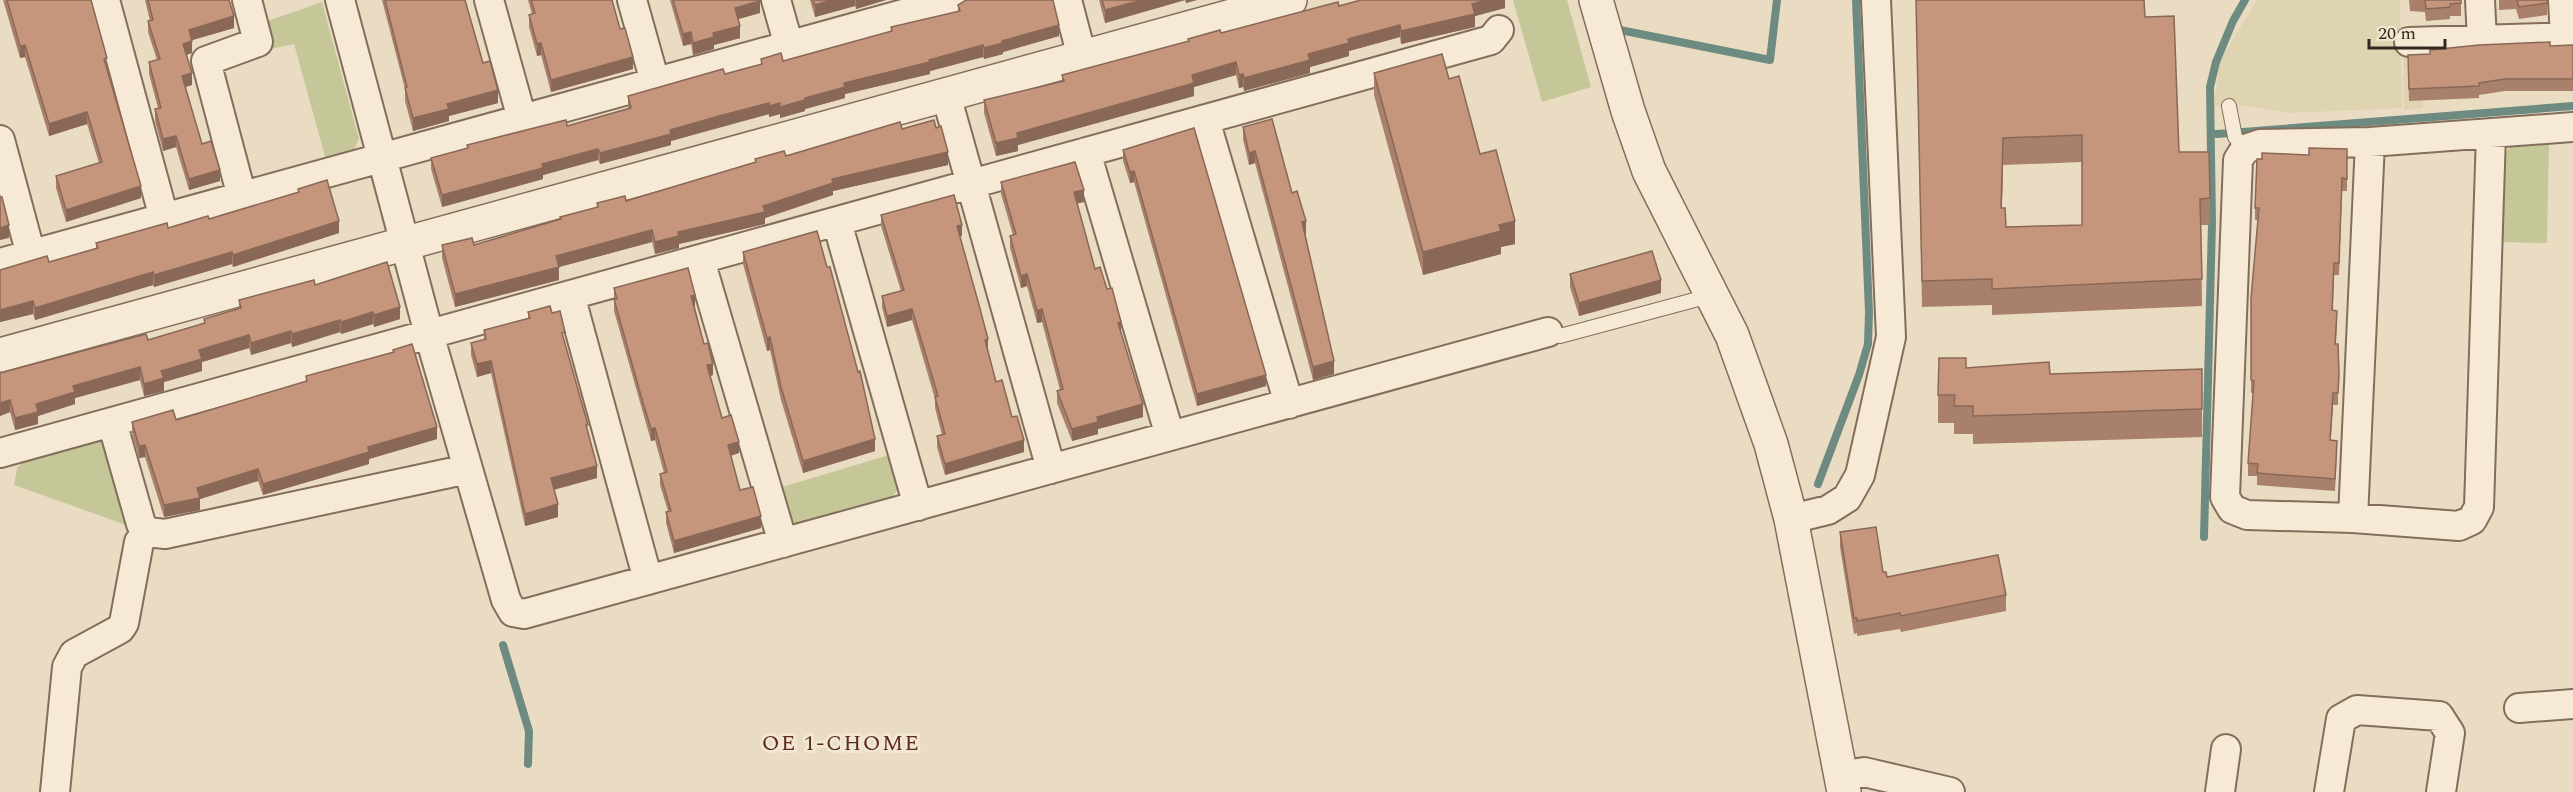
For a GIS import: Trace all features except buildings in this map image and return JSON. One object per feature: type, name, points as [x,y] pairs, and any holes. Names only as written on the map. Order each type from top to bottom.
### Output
[{"type":"street","points":[[105,0],[164,218]]},
{"type":"street","points":[[242,197],[206,61],[258,42],[246,0]]},
{"type":"street","points":[[340,0],[429,334],[506,600],[513,612],[524,614],[1548,332]]},
{"type":"street","points":[[489,0],[522,119]]},
{"type":"street","points":[[632,0],[655,82]]},
{"type":"street","points":[[776,0],[789,46]]},
{"type":"street","points":[[0,263],[789,46],[922,4],[954,0]]},
{"type":"street","points":[[1066,0],[1082,57]]},
{"type":"street","points":[[0,355],[1290,0]]},
{"type":"street","points":[[1596,0],[1628,111],[1649,171],[1732,335],[1771,444],[1791,519],[1843,784],[1864,772],[1950,792]]},
{"type":"street","points":[[1791,519],[1828,510],[1838,504],[1847,498],[1860,475],[1891,337],[1876,0]]},
{"type":"street","points":[[2480,0],[2482,40]]},
{"type":"street","points":[[2409,42],[2569,37],[2564,0]]},
{"type":"street","points":[[1,458],[112,422],[1491,40],[1499,30]]},
{"type":"street","points":[[946,95],[1051,469]]},
{"type":"street","points":[[1205,120],[1288,404]]},
{"type":"street","points":[[2492,134],[2479,507],[2472,520],[2459,526],[2353,518],[2247,515],[2232,509],[2225,497],[2238,137],[2260,144],[2370,142],[2573,127]]},
{"type":"street","points":[[0,140],[31,255]]},
{"type":"street","points":[[2353,518],[2370,142]]},
{"type":"street","points":[[1086,152],[1170,436]]},
{"type":"street","points":[[837,222],[918,506]]},
{"type":"street","points":[[700,260],[783,543]]},
{"type":"street","points":[[570,296],[648,580]]},
{"type":"street","points":[[112,422],[141,524],[147,532],[165,534],[468,469]]},
{"type":"street","points":[[55,792],[67,667],[74,654],[120,629],[124,623],[139,542],[147,532]]},
{"type":"street","points":[[2519,708],[2573,704]]},
{"type":"street","points":[[2329,792],[2341,719],[2357,710],[2439,716],[2450,733],[2441,792]]},
{"type":"street","points":[[2220,792],[2226,749]]},
{"type":"lane","points":[[2229,106],[2238,137]]},
{"type":"lane","points":[[1548,332],[1560,336],[1713,295]]},
{"type":"shaded area","points":[[2257,0],[2400,0],[2402,108],[2288,113],[2246,106],[2214,106],[2219,62]]},
{"type":"shaded area","points":[[2422,53],[2423,108],[2404,110],[2403,54]]},
{"type":"green space","points":[[1513,0],[1567,0],[1591,87],[1542,102]]},
{"type":"green space","points":[[322,2],[359,139],[353,151],[326,160],[294,44],[271,49],[262,23]]},
{"type":"green space","points":[[2549,140],[2547,243],[2498,242],[2501,159],[2515,141]]},
{"type":"green space","points":[[97,438],[107,449],[132,527],[14,485],[17,468],[28,457]]},
{"type":"green space","points":[[889,455],[899,488],[890,500],[801,527],[788,518],[779,488]]},
{"type":"waterway","points":[[1620,30],[1770,60],[1777,0]]},
{"type":"waterway","points":[[1818,484],[1859,375],[1868,344],[1869,312],[1856,0]]},
{"type":"waterway","points":[[2204,537],[2212,223],[2210,87],[2216,62],[2233,21],[2245,0]]},
{"type":"waterway","points":[[2217,134],[2573,106]]},
{"type":"waterway","points":[[503,645],[529,731],[528,764]]},
{"type":"district","name":"OE 1-CHOME","points":[[841,742]]}]
